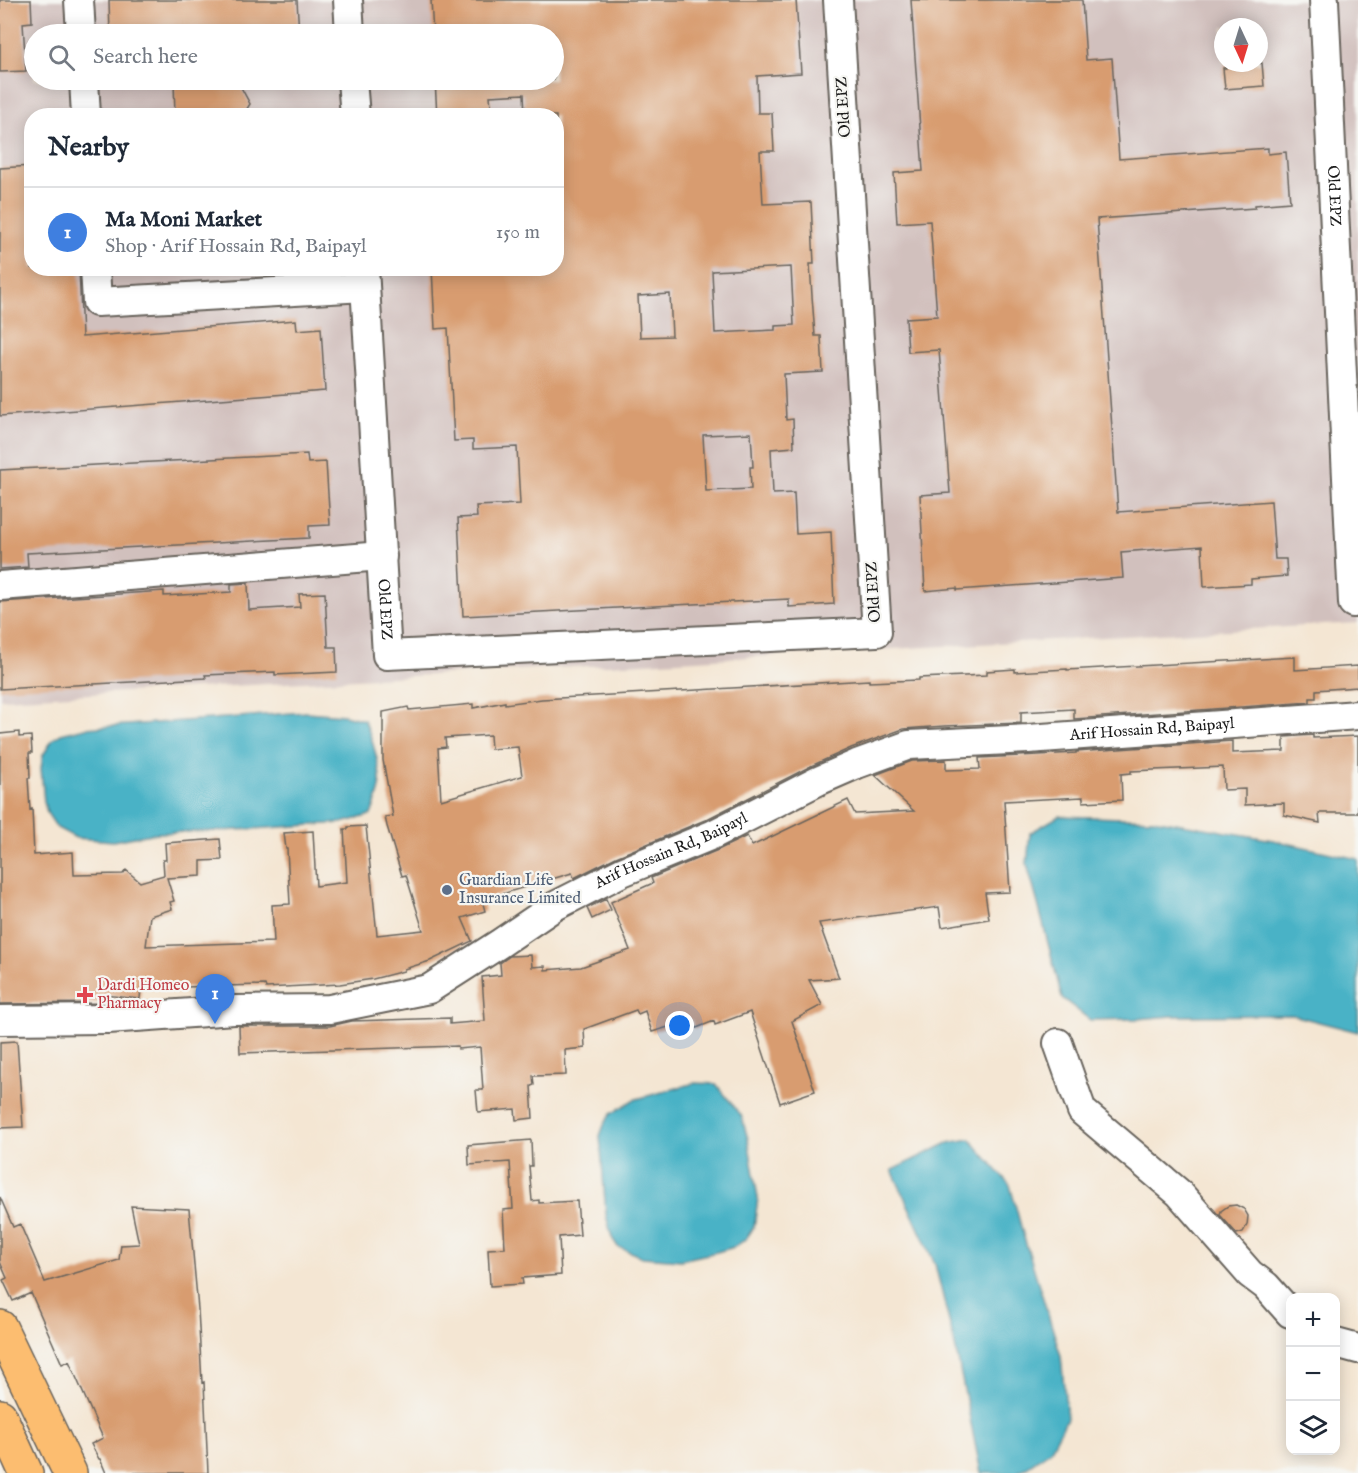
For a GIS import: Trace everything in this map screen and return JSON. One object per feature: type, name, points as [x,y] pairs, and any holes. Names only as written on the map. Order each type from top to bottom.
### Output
[{"type":"highway","points":[[0,1327],[70,1473]]},
{"type":"highway","points":[[0,1416],[27,1473]]},
{"type":"street","points":[[79,0],[80,24]]},
{"type":"street","points":[[348,0],[349,24]]},
{"type":"street","name":"Old EPZ","points":[[95,276],[97,302],[365,278],[387,655],[877,632],[837,0]]},
{"type":"street","name":"Old EPZ","points":[[1324,0],[1353,603],[1358,602]]},
{"type":"street","points":[[85,90],[86,108]]},
{"type":"street","points":[[353,90],[354,108]]},
{"type":"street","name":"Old EPZ","points":[[0,586],[381,556]]},
{"type":"street","name":"Arif Hossain Rd, Baipayl","points":[[0,1020],[108,1019],[234,1010],[330,1009],[429,988],[564,901],[622,872],[711,835],[818,781],[909,745],[1028,739],[1358,715]]},
{"type":"street","points":[[1058,1043],[1082,1111],[1179,1193],[1250,1274],[1266,1286],[1286,1308]]},
{"type":"street","points":[[1340,1344],[1358,1349]]},
{"type":"shaded area","points":[[0,0],[1358,0],[1358,623],[0,699]]},
{"type":"water","points":[[306,712],[344,715],[364,720],[370,734],[380,780],[379,794],[371,815],[342,823],[157,833],[113,841],[76,838],[57,828],[47,813],[41,768],[43,755],[53,739],[61,734],[85,728]]},
{"type":"water","points":[[1059,816],[1153,819],[1273,840],[1358,859],[1358,1032],[1292,1015],[1173,1016],[1090,1020],[1062,998],[1027,864],[1030,833]]},
{"type":"water","points":[[695,1083],[716,1084],[741,1115],[748,1139],[758,1198],[754,1227],[746,1239],[734,1247],[717,1252],[681,1260],[642,1257],[618,1247],[612,1238],[606,1215],[600,1136],[611,1114],[633,1100]]},
{"type":"water","points":[[970,1139],[1010,1185],[1061,1356],[1067,1418],[1050,1451],[1016,1473],[981,1473],[956,1350],[935,1264],[892,1170],[948,1143]]},
{"type":"building","points":[[0,0],[31,0],[32,22],[23,23],[24,71],[0,72]]},
{"type":"building","points":[[109,0],[297,0],[298,24],[110,24]]},
{"type":"building","points":[[431,0],[796,0],[801,73],[757,76],[758,113],[772,113],[774,151],[760,151],[763,204],[811,202],[814,264],[810,264],[812,296],[815,336],[821,336],[823,372],[784,374],[786,420],[793,419],[794,447],[771,449],[773,494],[794,493],[796,534],[831,532],[834,604],[789,607],[789,599],[463,616],[458,518],[477,517],[476,506],[520,504],[517,447],[473,449],[473,440],[454,441],[448,328],[435,329],[432,276],[564,276],[564,108],[525,108],[524,94],[490,96],[491,108],[437,108],[436,90],[564,90],[564,24],[432,24]],"holes":[[[791,267],[794,325],[775,326],[775,330],[715,333],[712,271]],[[670,294],[672,336],[640,337],[638,296]],[[751,433],[753,467],[750,467],[751,489],[706,491],[703,435]]]},
{"type":"building","points":[[911,0],[1082,0],[1086,60],[1112,58],[1119,159],[1268,148],[1268,154],[1286,152],[1290,202],[1255,205],[1255,208],[1097,219],[1118,512],[1271,501],[1275,559],[1286,559],[1287,576],[1251,579],[1251,584],[1204,587],[1202,546],[1121,552],[1123,578],[925,591],[920,495],[950,493],[939,350],[908,352],[906,318],[937,316],[930,221],[897,223],[894,173],[923,171]]},
{"type":"building","points":[[1223,72],[1263,72],[1264,86],[1225,89]]},
{"type":"building","points":[[174,90],[242,90],[250,104],[248,108],[175,108]]},
{"type":"building","points":[[24,166],[24,276],[79,276],[82,337],[296,320],[297,330],[321,328],[325,391],[0,416],[0,168]]},
{"type":"building","points":[[307,454],[308,463],[326,462],[330,525],[309,526],[309,538],[27,553],[28,567],[0,569],[0,470]]},
{"type":"building","points":[[248,583],[249,610],[300,607],[299,594],[325,593],[328,647],[336,647],[337,672],[205,675],[206,678],[0,689],[0,602],[164,591],[164,596],[231,592],[231,584]]},
{"type":"building","points":[[1295,657],[1295,670],[1358,666],[1358,687],[1316,690],[1316,698],[1310,698],[1310,702],[1074,719],[1074,709],[1021,712],[1021,723],[903,729],[811,766],[705,820],[616,857],[574,878],[572,873],[482,900],[485,911],[462,918],[472,941],[430,961],[404,969],[404,971],[340,984],[266,988],[265,985],[141,988],[140,999],[104,995],[103,1003],[0,1004],[0,734],[19,732],[19,737],[31,736],[32,753],[29,753],[30,778],[28,778],[34,855],[73,852],[74,875],[123,874],[126,870],[140,882],[164,875],[165,843],[220,839],[222,860],[201,861],[201,876],[167,878],[174,901],[170,902],[172,909],[150,916],[146,946],[274,942],[272,905],[290,904],[284,833],[313,831],[316,886],[347,882],[344,829],[348,827],[366,826],[377,935],[423,930],[406,875],[402,876],[385,817],[393,816],[383,760],[383,712],[408,707],[409,710],[473,704],[473,708],[505,702],[505,704],[542,699],[869,680],[869,682],[919,680],[919,678],[987,675],[987,671],[1015,669],[1015,672]],"holes":[[[490,735],[491,749],[518,747],[522,776],[441,800],[438,748],[446,747],[445,738]]]},
{"type":"building","points":[[1313,735],[1313,738],[1358,736],[1358,813],[1319,813],[1320,823],[1284,815],[1284,803],[1245,805],[1245,789],[1224,790],[1223,767],[1131,771],[1131,773],[1121,774],[1122,800],[1083,802],[1083,797],[1004,801],[1010,892],[985,893],[989,919],[942,927],[939,907],[819,923],[839,978],[809,980],[822,1005],[792,1021],[815,1091],[780,1103],[750,1012],[715,1025],[714,1021],[694,1029],[691,1020],[652,1032],[645,1011],[638,1014],[636,1010],[584,1029],[585,1048],[565,1050],[566,1075],[533,1076],[534,1085],[531,1086],[533,1118],[516,1120],[515,1109],[478,1112],[476,1090],[483,1090],[480,1047],[240,1053],[239,1026],[330,1026],[352,1021],[450,1018],[450,1024],[485,1021],[482,977],[501,975],[500,963],[510,956],[531,955],[532,967],[545,966],[545,970],[581,967],[630,950],[611,902],[653,883],[651,878],[747,836],[752,846],[848,800],[855,814],[914,811],[875,775],[912,761],[946,760],[946,770],[980,769],[979,758],[1232,741],[1232,753],[1284,751],[1284,737]]},
{"type":"building","points":[[606,899],[611,910],[592,919],[587,908]]},
{"type":"building","points":[[17,1041],[23,1127],[0,1128],[0,1042]]},
{"type":"building","points":[[531,1140],[532,1166],[529,1166],[532,1201],[539,1200],[539,1203],[577,1201],[580,1235],[559,1237],[561,1275],[522,1278],[523,1284],[490,1286],[488,1249],[505,1248],[503,1210],[513,1209],[510,1162],[469,1165],[468,1145]]},
{"type":"building","points":[[0,1197],[13,1227],[20,1224],[45,1282],[119,1260],[121,1245],[139,1244],[131,1206],[189,1209],[202,1383],[204,1382],[208,1473],[106,1473],[91,1444],[103,1438],[69,1361],[62,1364],[31,1293],[13,1301],[3,1280],[7,1278],[0,1262]]},
{"type":"building","points":[[1236,1205],[1244,1209],[1248,1216],[1243,1232],[1237,1234],[1220,1215],[1221,1211],[1228,1206]]},
{"type":"place","name":"Guardian Life Insurance Limited","points":[[447,890]]},
{"type":"place","name":"Dardi Homeo Pharmacy","points":[[85,995]]},
{"type":"place","name":"Ma Moni Market","points":[[215,1024]]}]
